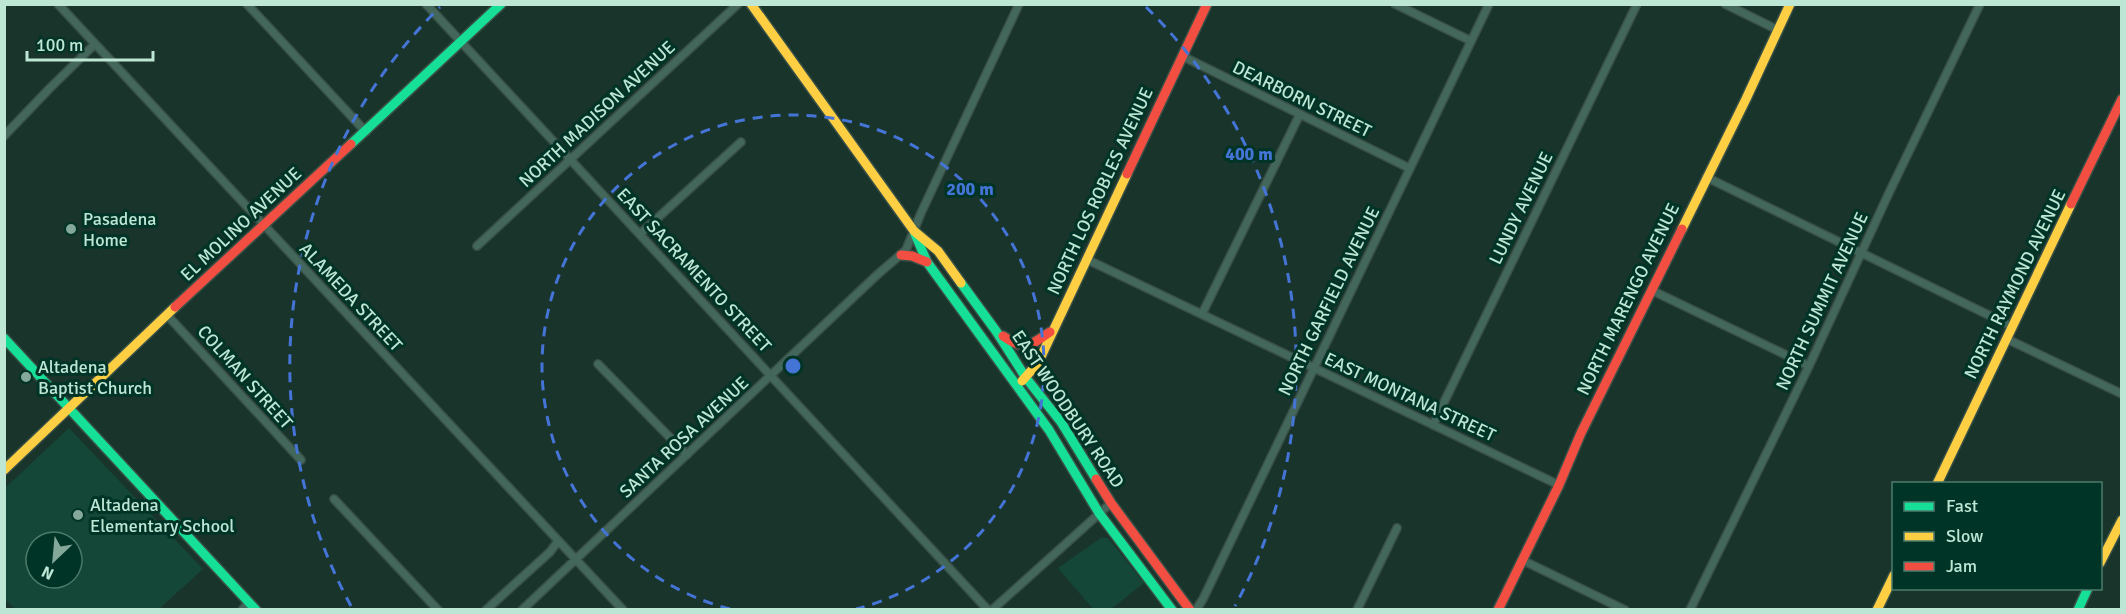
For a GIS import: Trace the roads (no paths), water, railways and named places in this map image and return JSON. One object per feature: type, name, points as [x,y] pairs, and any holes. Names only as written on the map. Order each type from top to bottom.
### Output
[{"type":"street","name":"ALAMEDA STREET","points":[[58,4],[623,609]]},
{"type":"street","points":[[247,4],[366,132]]},
{"type":"street","name":"EAST SACRAMENTO STREET","points":[[426,4],[990,609]]},
{"type":"street","name":"EL MOLINO AVENUE","points":[[4,470],[501,4]]},
{"type":"street","name":"NORTH MADISON AVENUE","points":[[477,246],[738,4]]},
{"type":"street","name":"EAST WOODBURY ROAD","points":[[752,4],[914,231],[927,262],[1066,456],[1099,513],[1172,609]]},
{"type":"street","name":"SANTA ROSA AVENUE","points":[[522,609],[906,250],[921,213],[1019,4]]},
{"type":"street","name":"NORTH LOS ROBLES AVENUE","points":[[1016,386],[1038,363],[1207,4]]},
{"type":"street","points":[[1395,4],[1471,41]]},
{"type":"street","name":"NORTH GARFIELD AVENUE","points":[[1196,609],[1203,599],[1489,4]]},
{"type":"street","name":"LUNDY AVENUE","points":[[1433,425],[1637,4]]},
{"type":"street","points":[[1725,4],[1778,30]]},
{"type":"street","name":"NORTH MARENGO AVENUE","points":[[1498,609],[1559,485],[1581,432],[1790,4]]},
{"type":"street","name":"NORTH SUMMIT AVENUE","points":[[1690,609],[1809,366],[1980,4]]},
{"type":"street","points":[[4,136],[94,45]]},
{"type":"street","name":"DEARBORN STREET","points":[[1182,56],[1409,168]]},
{"type":"street","name":"NORTH RAYMOND AVENUE","points":[[1937,482],[2121,99]]},
{"type":"street","points":[[1202,314],[1300,114]]},
{"type":"street","points":[[640,234],[741,142]]},
{"type":"street","points":[[1707,177],[2013,327]]},
{"type":"street","name":"EAST WOODBURY ROAD","points":[[914,231],[938,251],[996,331],[1026,378],[1061,422],[1111,503],[1190,609]]},
{"type":"street","points":[[901,255],[915,256],[927,262]]},
{"type":"street","name":"EAST MONTANA STREET","points":[[1086,258],[1559,485]]},
{"type":"street","points":[[1651,290],[1809,366]]},
{"type":"street","name":"COLMAN STREET","points":[[167,315],[301,460]]},
{"type":"street","points":[[996,331],[1017,346],[1027,347],[1052,330]]},
{"type":"street","points":[[4,338],[253,606],[242,609]]},
{"type":"street","points":[[2007,339],[2121,394]]},
{"type":"street","points":[[598,364],[687,455]]},
{"type":"street","points":[[1066,456],[1078,448]]},
{"type":"street","points":[[334,499],[438,609]]},
{"type":"street","points":[[990,609],[1111,503]]},
{"type":"street","points":[[2102,559],[2121,520]]},
{"type":"street","points":[[1357,609],[1396,528]]},
{"type":"street","points":[[486,609],[550,552],[558,541]]},
{"type":"street","points":[[1522,560],[1625,609]]},
{"type":"street","points":[[1877,609],[1892,577]]},
{"type":"street","points":[[2078,609],[2087,590]]},
{"type":"place","name":"Pasadena Home","points":[[71,229]]},
{"type":"place","name":"Altadena Baptist Church","points":[[26,377]]},
{"type":"place","name":"Altadena Elementary School","points":[[78,515]]}]
